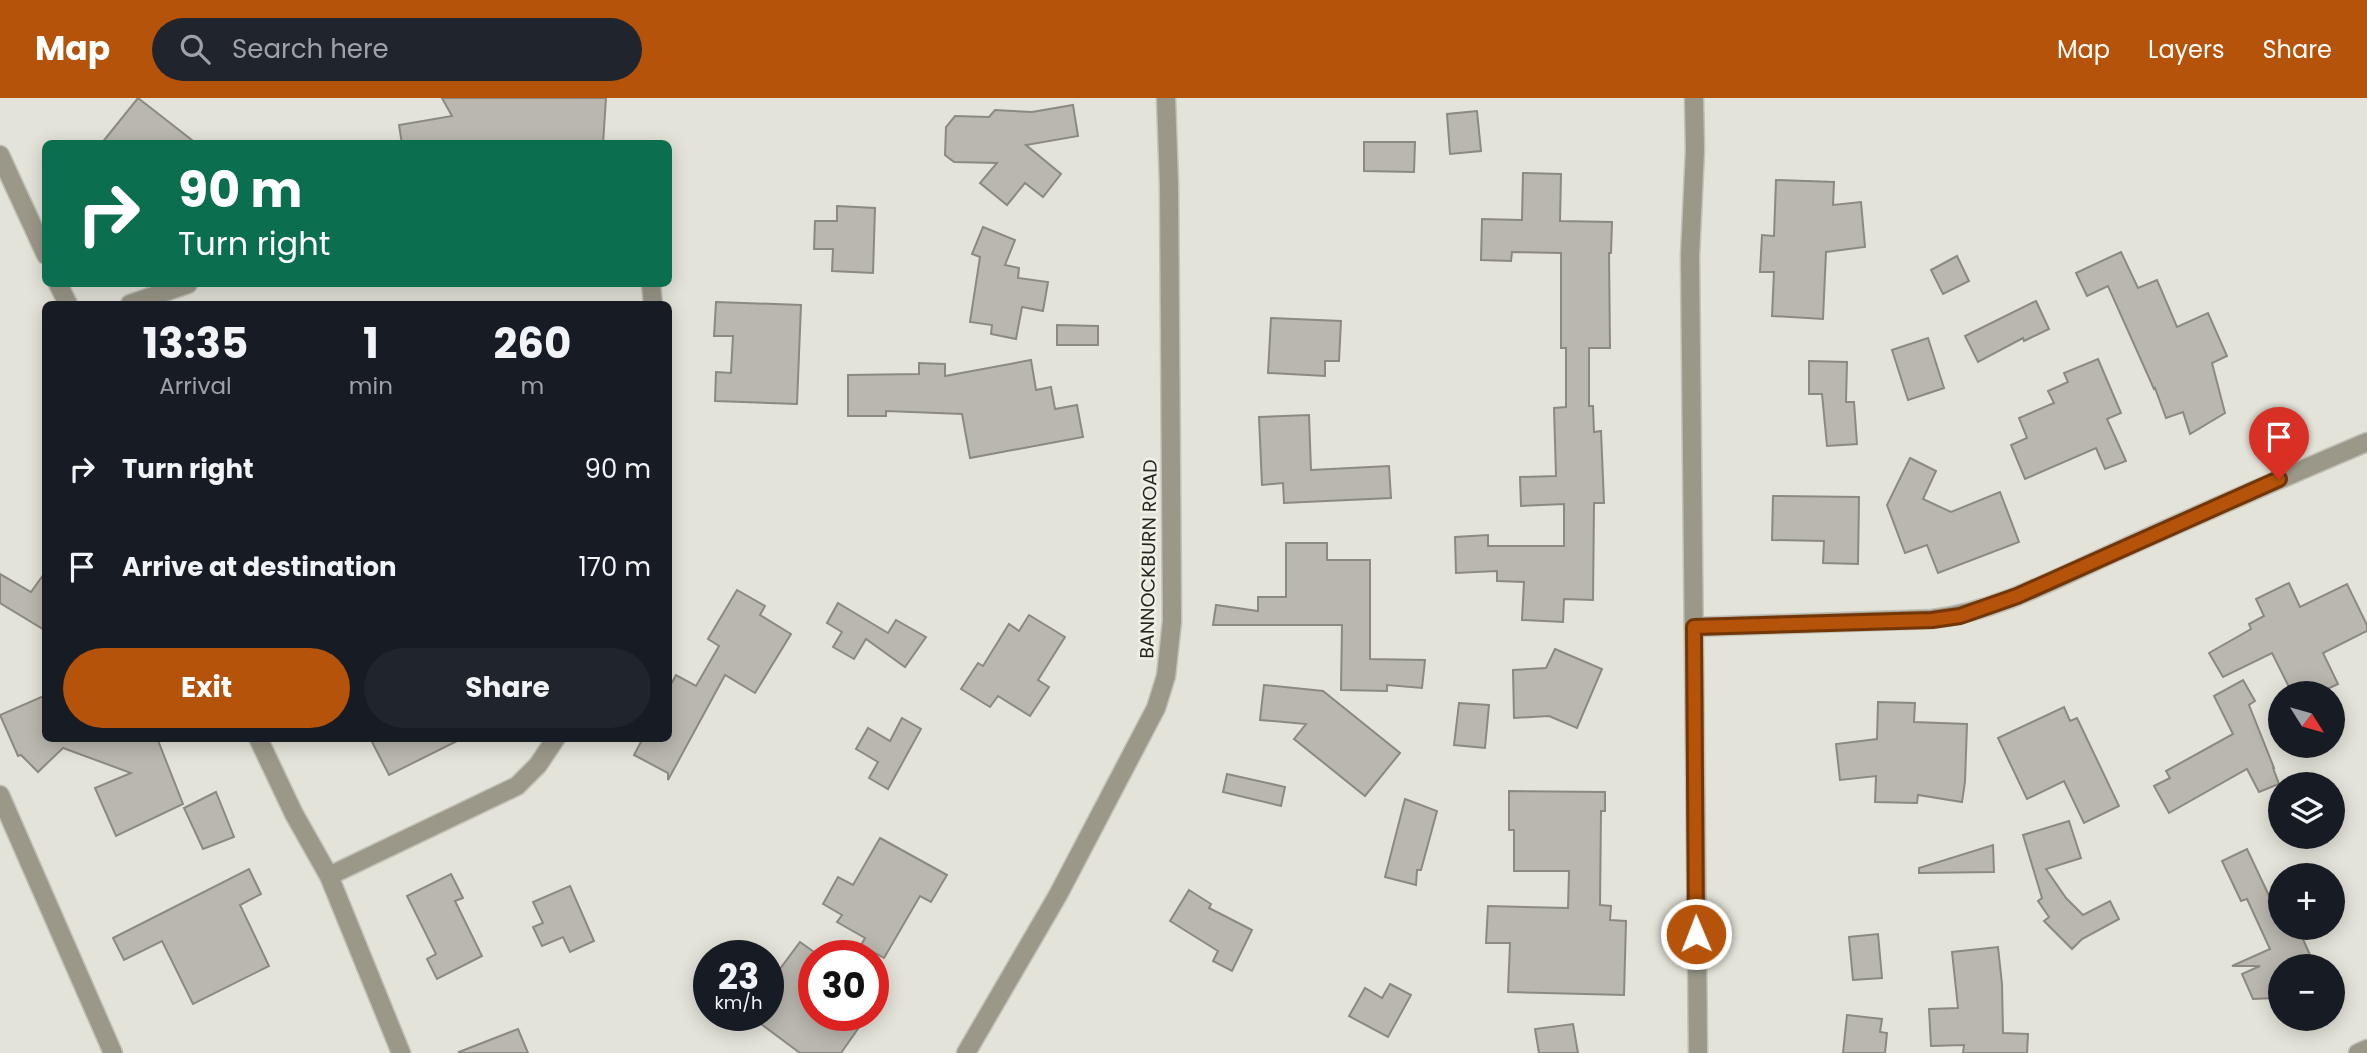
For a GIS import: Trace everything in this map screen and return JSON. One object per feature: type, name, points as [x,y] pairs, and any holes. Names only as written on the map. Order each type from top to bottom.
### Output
[{"type":"street","name":"BANNOCKBURN ROAD","points":[[966,1053],[1058,895],[1156,708],[1166,676],[1170,652],[1172,596],[1166,98]]},
{"type":"street","points":[[1694,98],[1695,150],[1690,256],[1698,1053]]},
{"type":"street","points":[[0,155],[42,246]]},
{"type":"street","points":[[139,301],[179,287]]},
{"type":"street","points":[[1694,627],[1932,620],[1960,616],[2017,596],[2367,442]]},
{"type":"street","points":[[260,742],[294,814],[328,876],[401,1053]]},
{"type":"street","points":[[328,876],[517,786],[538,765],[553,742]]},
{"type":"street","points":[[0,795],[113,1053]]},
{"type":"street","points":[[2358,1053],[2367,1049]]},
{"type":"building","points":[[138,98],[192,140],[104,140]]},
{"type":"building","points":[[442,98],[606,98],[603,140],[401,140],[399,125],[452,116]]},
{"type":"building","points":[[1073,105],[1078,136],[1026,145],[1061,174],[1043,197],[1025,183],[1007,205],[980,183],[997,163],[954,162],[945,155],[946,127],[955,116],[989,117],[995,110],[1032,112]]},
{"type":"building","points":[[1477,111],[1481,151],[1450,154],[1447,114]]},
{"type":"building","points":[[1364,142],[1415,142],[1414,172],[1364,171]]},
{"type":"building","points":[[1523,173],[1561,174],[1560,221],[1612,222],[1609,253],[1610,348],[1589,348],[1589,406],[1593,406],[1594,432],[1601,431],[1604,503],[1594,503],[1593,600],[1564,599],[1563,622],[1522,620],[1524,582],[1497,581],[1497,571],[1456,573],[1455,537],[1488,535],[1488,546],[1564,546],[1564,504],[1521,506],[1520,477],[1556,476],[1554,408],[1566,407],[1566,348],[1561,348],[1561,253],[1512,252],[1511,261],[1481,260],[1482,219],[1522,220]]},
{"type":"building","points":[[1776,180],[1834,182],[1833,205],[1861,202],[1865,247],[1826,252],[1823,319],[1772,316],[1774,272],[1760,272],[1762,235],[1774,236]]},
{"type":"building","points":[[837,206],[875,208],[873,273],[832,271],[833,249],[814,249],[815,221],[837,221]]},
{"type":"building","points":[[983,227],[1015,240],[1005,265],[1019,268],[1018,278],[1048,282],[1043,311],[1022,307],[1016,339],[991,334],[992,325],[970,322],[980,257],[972,254]]},
{"type":"building","points":[[2121,252],[2138,288],[2157,280],[2177,327],[2208,313],[2227,356],[2212,363],[2225,413],[2190,434],[2183,412],[2166,418],[2108,286],[2087,296],[2076,273]]},
{"type":"building","points":[[1957,256],[1969,281],[1943,294],[1931,270]]},
{"type":"building","points":[[2036,301],[2049,329],[2024,341],[2023,338],[1978,362],[1965,336]]},
{"type":"building","points":[[716,302],[801,305],[797,404],[715,401],[716,372],[731,373],[733,336],[714,336]]},
{"type":"building","points":[[1271,318],[1341,321],[1339,361],[1325,361],[1325,376],[1268,373]]},
{"type":"building","points":[[1057,325],[1098,326],[1098,345],[1057,345]]},
{"type":"building","points":[[1928,338],[1944,388],[1908,400],[1892,350]]},
{"type":"building","points":[[2098,359],[2121,413],[2107,419],[2126,461],[2105,469],[2096,448],[2025,479],[2011,445],[2027,438],[2019,418],[2054,403],[2048,391],[2068,382],[2064,373]]},
{"type":"building","points":[[1031,360],[1036,390],[1051,387],[1055,409],[1077,405],[1083,437],[970,458],[962,414],[886,411],[886,416],[848,416],[848,375],[919,374],[919,363],[945,364],[945,376]]},
{"type":"building","points":[[1809,361],[1847,362],[1846,402],[1854,402],[1857,444],[1827,446],[1822,394],[1809,394]]},
{"type":"building","points":[[1309,415],[1311,470],[1389,466],[1391,498],[1284,503],[1283,483],[1262,485],[1259,417]]},
{"type":"building","points":[[1910,458],[1936,471],[1923,499],[1951,512],[2000,492],[2019,542],[1938,573],[1927,545],[1905,553],[1887,505]]},
{"type":"building","points":[[1773,496],[1859,497],[1858,564],[1823,563],[1824,541],[1772,540]]},
{"type":"building","points":[[1286,543],[1327,543],[1327,560],[1370,560],[1370,659],[1425,660],[1422,688],[1387,685],[1387,691],[1341,690],[1342,625],[1213,625],[1216,605],[1258,611],[1258,597],[1286,597]]},
{"type":"building","points":[[0,574],[31,592],[42,577],[42,629],[0,603]]},
{"type":"building","points":[[2289,583],[2300,607],[2347,584],[2367,625],[2367,631],[2323,653],[2337,681],[2286,681],[2272,653],[2223,677],[2209,653],[2251,629],[2249,624],[2264,616],[2256,599]]},
{"type":"building","points":[[737,590],[765,606],[760,615],[791,634],[755,693],[725,675],[668,780],[668,773],[634,755],[641,742],[672,742],[672,682],[676,675],[696,686],[719,646],[708,639]]},
{"type":"building","points":[[838,603],[888,633],[896,620],[926,637],[905,667],[866,639],[854,659],[833,647],[842,632],[827,623]]},
{"type":"building","points":[[1029,615],[1065,637],[1038,680],[1049,687],[1030,716],[998,696],[990,707],[961,689],[978,663],[983,666],[1009,624],[1019,631]]},
{"type":"building","points":[[1555,649],[1602,669],[1577,728],[1549,716],[1514,718],[1513,670],[1546,668]]},
{"type":"building","points":[[2243,680],[2255,701],[2249,705],[2274,772],[2268,772],[2268,788],[2259,792],[2247,769],[2169,813],[2154,786],[2170,778],[2166,771],[2233,734],[2214,696]]},
{"type":"building","points":[[1264,685],[1323,691],[1400,753],[1365,796],[1294,739],[1306,724],[1260,720]]},
{"type":"building","points":[[42,697],[42,742],[159,742],[183,804],[116,836],[95,788],[131,773],[63,748],[38,772],[21,755],[18,756],[0,715]]},
{"type":"building","points":[[1878,702],[1915,703],[1914,722],[1967,724],[1962,802],[1918,795],[1917,803],[1875,802],[1876,776],[1840,780],[1836,744],[1877,739]]},
{"type":"building","points":[[1459,703],[1489,705],[1485,748],[1454,745]]},
{"type":"building","points":[[2064,707],[2070,721],[2077,718],[2119,806],[2084,823],[2064,781],[2027,799],[1998,738]]},
{"type":"building","points":[[902,718],[921,729],[888,789],[869,778],[878,762],[856,749],[868,728],[890,741]]},
{"type":"building","points":[[372,742],[455,742],[389,775]]},
{"type":"building","points":[[1227,774],[1285,787],[1281,806],[1223,792]]},
{"type":"building","points":[[1509,791],[1605,792],[1605,811],[1601,811],[1600,905],[1611,906],[1610,920],[1626,921],[1624,995],[1508,992],[1510,943],[1486,943],[1488,906],[1568,908],[1569,871],[1514,871],[1514,830],[1509,830]]},
{"type":"building","points":[[216,792],[234,837],[203,849],[184,808]]},
{"type":"building","points":[[1405,799],[1437,811],[1421,870],[1417,870],[1416,885],[1385,877]]},
{"type":"building","points":[[2069,821],[2081,858],[2046,869],[2066,898],[2083,915],[2110,901],[2119,919],[2082,939],[2072,949],[2044,921],[2049,917],[2038,901],[2042,898],[2023,835]]},
{"type":"building","points":[[880,838],[947,875],[931,902],[920,896],[889,949],[889,940],[864,940],[865,938],[837,922],[842,915],[823,904],[838,877],[853,885]]},
{"type":"building","points":[[1993,845],[1994,872],[1919,873],[1919,868]]},
{"type":"building","points":[[2247,849],[2268,894],[2268,940],[2303,940],[2310,954],[2268,954],[2268,998],[2253,999],[2242,974],[2260,966],[2232,966],[2270,949],[2247,899],[2241,901],[2222,861]]},
{"type":"building","points":[[249,869],[261,894],[240,905],[269,966],[193,1004],[162,941],[124,960],[113,938]]},
{"type":"building","points":[[451,874],[463,898],[455,901],[482,956],[437,979],[427,959],[436,954],[407,896]]},
{"type":"building","points":[[570,886],[594,941],[570,952],[563,937],[542,946],[533,927],[543,923],[533,902]]},
{"type":"building","points":[[1189,890],[1211,904],[1209,908],[1252,930],[1232,971],[1213,961],[1218,951],[1170,921]]},
{"type":"building","points":[[1878,934],[1882,978],[1853,980],[1849,937]]},
{"type":"building","points":[[798,945],[798,1031],[856,1031],[841,1053],[800,1053],[770,1031],[784,1031],[784,964]]},
{"type":"building","points":[[1998,947],[2003,1033],[2028,1034],[2027,1053],[1963,1053],[1964,1045],[1931,1046],[1929,1009],[1958,1008],[1952,952]]},
{"type":"building","points":[[1390,984],[1411,995],[1388,1037],[1349,1016],[1365,988],[1382,998]]},
{"type":"building","points":[[1847,1015],[1882,1019],[1880,1032],[1887,1033],[1885,1053],[1843,1053]]},
{"type":"building","points":[[1573,1024],[1578,1053],[1539,1053],[1535,1029]]},
{"type":"building","points":[[518,1029],[528,1053],[459,1052]]},
{"type":"route","points":[[1696,934],[1694,627],[1932,620],[1960,616],[2017,596],[2279,479]]}]
